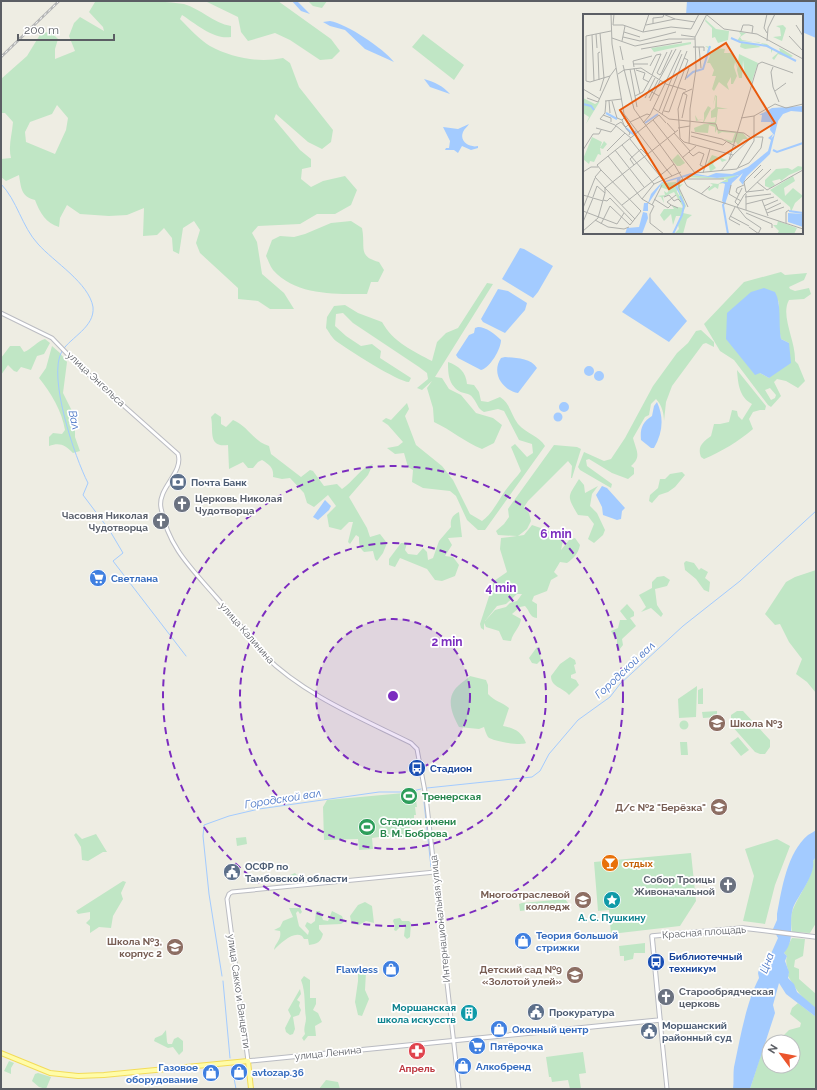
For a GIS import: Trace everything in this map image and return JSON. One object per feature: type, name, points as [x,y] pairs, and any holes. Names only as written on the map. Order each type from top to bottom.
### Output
[{"type":"main road","name":"Красная площадь","points":[[660,1020],[652,936],[737,928],[756,929],[816,938]]},
{"type":"main road","name":"улица Ленина","points":[[1,1053],[50,1073],[78,1076],[104,1075],[660,1020]]},
{"type":"main road","name":"улица Сакко и Ванцетти","points":[[248,1061],[251,1089]]},
{"type":"street","name":"улица Энгельса","points":[[1,314],[52,338],[79,366],[174,449],[179,459]]},
{"type":"street","name":"улица Калинина","points":[[179,459],[179,465],[163,494],[160,506],[172,542],[184,561],[276,666],[330,702],[411,743],[417,749]]},
{"type":"street","name":"Интернациональная улица","points":[[417,749],[426,797],[459,1089]]},
{"type":"street","name":"улица Сакко и Ванцетти","points":[[248,1061],[227,899],[229,894],[268,888],[435,872]]},
{"type":"street","points":[[660,1020],[667,1089]]},
{"type":"green space","points":[[146,1],[184,4],[218,22],[231,26],[231,37],[218,36],[205,30],[182,15],[180,19],[198,37],[210,46],[227,54],[236,56],[255,60],[283,58],[290,63],[299,87],[333,130],[331,142],[322,149],[308,142],[276,114],[274,119],[300,150],[311,159],[311,167],[302,169],[301,179],[311,187],[323,181],[345,176],[357,190],[351,205],[335,214],[317,214],[300,224],[258,226],[252,233],[257,242],[262,274],[284,293],[294,309],[270,309],[258,301],[238,299],[238,288],[200,253],[196,243],[200,230],[194,221],[183,228],[179,254],[173,251],[172,238],[164,228],[157,235],[143,236],[144,208],[127,215],[109,216],[80,214],[67,205],[60,218],[59,227],[50,223],[41,213],[35,200],[30,199],[24,194],[19,175],[6,181],[1,177],[1,159],[11,158],[10,145],[13,122],[5,113],[1,113],[1,79],[27,56],[41,33],[51,32],[58,39],[55,49],[55,59],[75,51],[69,36],[74,23],[80,17],[104,31],[103,27],[89,12],[95,2]],"holes":[[[57,105],[68,118],[66,130],[55,154],[26,142],[25,132],[30,122],[52,114]]]},
{"type":"green space","points":[[205,1],[278,1],[331,39],[340,51],[332,59],[320,60],[290,40],[275,33],[248,41],[241,32],[238,17]]},
{"type":"green space","points":[[308,1],[327,1],[322,8],[313,6]]},
{"type":"green space","points":[[423,34],[464,65],[454,80],[412,47]]},
{"type":"green space","points":[[351,221],[362,228],[365,254],[372,260],[379,262],[384,270],[378,282],[371,282],[367,294],[317,292],[305,289],[293,285],[273,270],[266,256],[272,240],[280,236],[294,237],[305,234],[331,223]]},
{"type":"green space","points":[[781,272],[785,275],[807,273],[804,280],[789,287],[795,291],[809,288],[811,294],[804,299],[789,300],[786,313],[795,353],[795,361],[798,364],[805,381],[798,388],[786,381],[777,379],[774,382],[781,396],[771,407],[734,360],[720,351],[704,324],[744,282]],"holes":[[[779,300],[778,324],[781,339],[789,343],[769,378],[760,373]],[[770,388],[776,395],[775,398],[771,400],[765,390]]]},
{"type":"green space","points":[[487,283],[493,284],[435,377],[442,378],[449,389],[461,395],[476,413],[493,418],[502,425],[494,443],[482,449],[434,422],[433,408],[427,388],[432,381],[422,390],[417,388],[428,379],[427,373],[353,323],[343,313],[336,314],[335,326],[346,336],[361,346],[372,344],[381,351],[380,358],[411,378],[409,382],[394,377],[350,351],[335,340],[326,328],[327,317],[334,306],[345,305],[358,313],[382,322],[398,340],[411,350],[432,361],[437,342],[446,333],[458,328]]},
{"type":"green space","points":[[701,330],[714,342],[714,347],[706,343],[703,344],[672,386],[666,402],[664,421],[664,415],[658,401],[656,399],[651,404],[649,415],[645,417],[633,438],[637,453],[636,460],[631,466],[634,468],[634,474],[628,479],[612,473],[589,459],[586,460],[587,466],[612,484],[611,488],[580,470],[578,467],[584,452],[604,461],[611,459],[625,438],[653,386],[677,353],[688,343],[696,331]]},
{"type":"green space","points":[[45,339],[50,343],[44,354],[37,356],[31,370],[21,367],[17,372],[8,365],[1,375],[1,358],[10,346],[20,346],[24,352],[39,341]]},
{"type":"green space","points":[[52,346],[67,362],[63,393],[75,417],[75,437],[80,451],[73,453],[59,444],[49,446],[49,437],[53,433],[62,434],[65,430],[64,423],[55,402],[39,378],[46,368]]},
{"type":"green space","points":[[448,362],[461,370],[465,376],[467,384],[474,385],[479,392],[481,401],[488,402],[500,397],[506,402],[518,424],[540,440],[545,446],[485,530],[478,530],[467,520],[456,496],[450,491],[423,488],[412,482],[413,470],[408,467],[404,453],[395,454],[387,448],[398,446],[403,442],[388,425],[382,421],[386,418],[391,420],[407,403],[409,409],[405,416],[416,445],[442,466],[453,480],[470,514],[482,521],[492,511],[505,491],[521,471],[511,447],[515,444],[527,457],[533,453],[532,444],[519,440],[504,411],[498,409],[484,412],[471,396],[455,388],[449,378]]},
{"type":"green space","points":[[737,370],[766,406],[765,410],[753,412],[749,419],[753,429],[723,450],[704,459],[701,457],[700,447],[703,442],[711,436],[714,424],[729,422],[732,410],[737,411],[738,416],[742,420],[752,404],[744,398],[742,394]]},
{"type":"green space","points":[[215,413],[221,417],[221,424],[226,427],[233,420],[243,426],[259,441],[269,446],[271,454],[301,477],[310,470],[313,471],[324,486],[337,484],[342,489],[360,472],[373,464],[368,475],[349,497],[367,528],[370,537],[380,534],[387,543],[383,553],[377,561],[373,551],[364,552],[362,550],[359,537],[356,535],[350,544],[348,542],[353,522],[349,522],[341,530],[329,527],[327,515],[336,506],[328,495],[314,507],[307,503],[304,493],[290,478],[282,479],[273,477],[271,467],[262,460],[253,468],[248,468],[243,462],[229,469],[228,445],[217,444],[213,437],[211,417]]},
{"type":"green space","points":[[554,445],[577,447],[581,449],[572,478],[572,466],[568,461],[528,501],[524,507],[529,513],[531,521],[527,529],[518,536],[524,535],[532,525],[564,536],[561,550],[569,540],[575,538],[580,545],[577,553],[572,559],[567,563],[560,562],[554,572],[558,576],[551,580],[547,591],[534,596],[532,601],[537,604],[537,618],[531,615],[525,606],[520,607],[512,614],[521,619],[511,641],[503,640],[499,631],[486,627],[484,623],[484,630],[481,628],[480,624],[494,581],[507,572],[500,549],[501,538],[517,536],[498,535],[496,531],[509,517],[508,509]],"holes":[[[517,594],[522,594],[517,601],[510,603],[506,607],[495,610],[485,621],[497,606],[506,604]]]},
{"type":"green space","points":[[682,472],[685,475],[675,487],[668,492],[659,495],[652,503],[649,501],[650,495],[658,488],[660,479],[665,479],[670,474]]},
{"type":"green space","points":[[579,479],[584,485],[585,493],[598,486],[592,494],[590,506],[597,513],[605,530],[603,535],[594,543],[588,539],[594,524],[588,516],[578,515],[570,500],[571,493]]},
{"type":"green space","points":[[459,512],[462,537],[448,538],[452,545],[445,556],[453,557],[459,565],[455,576],[442,581],[435,580],[427,569],[400,558],[395,567],[389,565],[389,559],[401,543],[407,543],[405,550],[408,554],[417,555],[423,548],[427,552],[428,560],[433,558],[439,541],[451,527],[452,518]]},
{"type":"green space","points":[[686,561],[694,563],[699,570],[701,568],[708,572],[705,578],[710,582],[709,592],[704,590],[696,579],[685,570],[684,563]]},
{"type":"green space","points":[[816,570],[816,693],[807,682],[796,674],[802,659],[789,642],[780,624],[775,625],[765,614],[786,582],[795,577]]},
{"type":"green space","points":[[664,576],[670,580],[667,586],[655,589],[657,605],[663,614],[661,617],[651,608],[641,612],[646,607],[639,595],[652,588],[652,582],[657,577]]},
{"type":"green space","points":[[627,604],[634,612],[634,616],[630,618],[636,626],[622,639],[623,645],[619,650],[617,649],[617,639],[611,631],[618,628],[620,620],[627,620],[620,611]]},
{"type":"green space","points":[[537,647],[539,648],[541,660],[537,664],[532,663],[529,658]]},
{"type":"green space","points":[[570,657],[575,660],[576,664],[574,665],[576,673],[571,675],[571,678],[576,680],[579,685],[569,695],[555,685],[551,680],[551,676],[560,664]]},
{"type":"green space","points":[[470,676],[486,680],[488,685],[488,694],[509,708],[503,726],[517,731],[526,743],[512,743],[491,739],[487,736],[484,727],[479,729],[459,727],[452,711],[452,696],[458,686]]},
{"type":"green space","points":[[697,686],[696,717],[679,718],[678,699]]},
{"type":"green space","points":[[703,688],[703,704],[698,704],[698,690]]},
{"type":"green space","points":[[717,711],[717,717],[703,718],[702,712]]},
{"type":"green space","points":[[737,711],[743,711],[770,740],[770,747],[765,754],[755,752],[731,725],[731,715]]},
{"type":"green space","points":[[684,720],[689,725],[684,730],[679,725]]},
{"type":"green space","points":[[738,737],[749,750],[741,756],[730,743]]},
{"type":"green space","points":[[680,742],[687,742],[688,755],[681,755]]},
{"type":"green space","name":"Стадион имени В. М. Боброва","points":[[415,792],[417,807],[415,807],[416,815],[414,815],[414,819],[410,820],[410,837],[399,837],[398,834],[372,838],[373,849],[359,850],[358,839],[324,840],[323,807],[327,800]]},
{"type":"green space","points":[[76,833],[82,839],[96,834],[107,852],[103,852],[88,861],[82,860],[81,847],[74,835]]},
{"type":"green space","points":[[246,837],[247,844],[237,846],[236,838]]},
{"type":"green space","points":[[777,839],[790,846],[775,885],[765,924],[743,921],[754,876],[745,849]]},
{"type":"green space","points":[[691,853],[696,901],[680,926],[611,934],[609,910],[598,911],[594,862]]},
{"type":"green space","points":[[816,857],[816,923],[810,933],[792,932],[792,913],[812,871],[813,861]]},
{"type":"green space","points":[[295,873],[300,878],[308,878],[308,880],[296,882],[284,879],[280,880],[279,883],[269,883],[269,879],[272,877],[288,876]]},
{"type":"green space","points":[[123,881],[126,882],[121,893],[123,899],[113,916],[111,928],[99,927],[90,933],[90,926],[86,923],[90,919],[90,912],[78,914],[76,911]]},
{"type":"green space","points":[[565,899],[568,903],[566,906],[520,911],[519,904],[522,903]]},
{"type":"green space","points":[[365,902],[372,906],[374,923],[366,921],[359,925],[354,924],[351,921],[350,916],[358,905]]},
{"type":"green space","points":[[289,908],[300,908],[302,912],[300,914],[298,911],[296,913],[299,926],[308,935],[309,931],[305,926],[307,922],[311,924],[315,921],[316,911],[320,911],[323,920],[328,921],[332,911],[342,916],[344,922],[341,924],[319,925],[319,929],[323,934],[320,941],[316,943],[309,945],[308,939],[295,935],[287,938],[274,950],[279,939],[280,931],[274,930],[280,927],[283,921],[293,917]]},
{"type":"green space","points":[[400,918],[402,921],[409,921],[411,923],[410,937],[407,939],[404,936],[405,927],[402,925],[396,931],[394,930],[394,919]]},
{"type":"green space","points":[[792,938],[805,939],[803,956],[795,960],[794,967],[799,969],[799,979],[816,994],[816,1008],[803,998],[788,976],[786,962],[787,956],[784,953]]},
{"type":"green space","points":[[645,943],[645,953],[634,953],[633,959],[624,961],[624,956],[620,956],[619,946]]},
{"type":"green space","points":[[358,971],[366,972],[365,990],[369,999],[362,1016],[358,1015],[355,1002]]},
{"type":"green space","points":[[304,976],[310,980],[310,998],[316,998],[316,1004],[313,1010],[318,1013],[322,1022],[315,1026],[316,1036],[308,1036],[304,1041],[302,1038],[305,1034],[304,1030],[306,1018],[303,985],[301,980]]},
{"type":"green space","points":[[300,989],[301,994],[297,1000],[300,1002],[299,1006],[301,1010],[299,1015],[293,1017],[295,1029],[293,1034],[290,1035],[286,1032],[285,1028],[291,1016],[288,1010]]},
{"type":"green space","points":[[798,1003],[816,1017],[816,1089],[750,1089],[761,1054],[761,1074],[801,1074],[801,1034],[785,1034],[789,1030],[800,1027],[801,1023],[790,1014],[792,1008]]},
{"type":"green space","points":[[166,1030],[168,1044],[172,1044],[174,1039],[178,1037],[183,1041],[183,1051],[179,1055],[173,1047],[168,1048],[154,1041],[155,1038],[162,1035]]},
{"type":"green space","points":[[583,1052],[586,1073],[579,1074],[581,1089],[570,1089],[568,1080],[552,1082],[551,1077],[549,1077],[546,1057]]},
{"type":"green space","points":[[9,1061],[14,1063],[11,1068],[11,1074],[4,1071]]},
{"type":"green space","points":[[38,1073],[51,1077],[46,1089],[39,1087],[32,1081],[35,1074]]},
{"type":"green space","points":[[326,1080],[338,1082],[340,1089],[319,1089]]},
{"type":"water","points":[[292,1],[297,1],[310,14],[301,11]]},
{"type":"water","points":[[687,1],[816,1],[816,38],[803,32],[803,14],[686,14]]},
{"type":"water","points":[[330,21],[346,27],[364,37],[382,50],[394,62],[365,49],[345,30],[330,26],[323,22]]},
{"type":"water","points":[[424,79],[432,81],[450,94],[430,87]]},
{"type":"water","points":[[469,124],[463,132],[463,139],[466,144],[478,146],[478,148],[471,150],[462,146],[458,153],[454,150],[445,150],[446,148],[449,148],[450,141],[443,127],[458,129]]},
{"type":"water","points":[[520,248],[553,266],[533,298],[502,279]]},
{"type":"water","points":[[650,277],[687,321],[669,342],[622,312]]},
{"type":"water","points":[[764,288],[775,292],[777,297],[781,339],[789,343],[791,363],[769,378],[760,373],[755,375],[726,339],[727,313],[751,292]]},
{"type":"water","points":[[498,289],[508,291],[527,303],[525,310],[505,333],[483,322],[481,319]]},
{"type":"water","points":[[478,327],[493,333],[501,340],[501,344],[494,358],[488,366],[481,370],[458,358],[456,355],[469,335],[474,333],[475,328]]},
{"type":"water","points":[[505,357],[527,360],[537,368],[518,393],[503,385],[498,375],[498,364],[501,358]]},
{"type":"water","points":[[589,366],[594,371],[589,376],[584,371]]},
{"type":"water","points":[[599,371],[604,376],[599,381],[594,376]]},
{"type":"water","points":[[562,402],[566,402],[569,407],[566,412],[562,412],[559,409],[559,405]]},
{"type":"water","points":[[657,402],[661,413],[662,425],[657,442],[654,448],[651,448],[641,440],[641,432],[644,423],[652,416],[654,406]]},
{"type":"water","points":[[558,412],[563,417],[558,422],[553,417]]},
{"type":"water","points":[[602,486],[607,488],[625,508],[622,511],[621,519],[617,520],[603,515],[602,507],[596,495]]},
{"type":"water","points":[[325,500],[331,506],[329,510],[318,520],[313,517]]},
{"type":"water","name":"Цна","points":[[816,830],[816,857],[813,861],[812,872],[793,908],[790,942],[784,953],[787,956],[785,961],[789,972],[788,978],[794,984],[797,992],[816,1008],[816,1017],[786,994],[779,983],[773,1005],[775,1013],[768,1034],[761,1034],[761,1056],[750,1089],[733,1089],[734,1067],[750,999],[759,978],[758,973],[760,966],[765,967],[778,938],[773,929],[777,920],[783,882],[795,851],[808,835]]},
{"type":"waterway","name":"Вал","points":[[1,184],[7,190],[32,237],[78,281],[90,298],[93,307],[93,314],[82,331],[62,351],[58,363],[58,379],[64,417],[76,455],[88,483],[83,495],[110,531],[123,553],[113,561],[186,656]]},
{"type":"waterway","name":"Городской вал","points":[[427,788],[532,777],[540,771],[549,754],[578,720],[610,697],[620,684],[683,626],[740,581],[816,511]]},
{"type":"waterway","name":"Городской вал","points":[[222,976],[209,894],[203,836],[204,825],[229,816],[259,809],[379,792],[409,792],[421,789]]},
{"type":"waterway","points":[[424,802],[431,867]]},
{"type":"waterway","name":"Городской вал","points":[[223,981],[230,1058]]},
{"type":"waterway","name":"Городской вал","points":[[232,1067],[236,1089]]},
{"type":"railway","points":[[1,57],[59,1]]},
{"type":"place","name":"Почта Банк","points":[[178,482]]},
{"type":"place","name":"Церковь Николая Чудотворца","points":[[182,504]]},
{"type":"place","name":"Часовня Николая Чудотворца","points":[[161,521]]},
{"type":"place","name":"Светлана","points":[[98,578]]},
{"type":"place","name":"Школа №3","points":[[717,723]]},
{"type":"place","name":"Стадион","points":[[417,768]]},
{"type":"place","name":"Тренерская","points":[[409,796]]},
{"type":"place","name":"Д/с №2 \"Берёзка\"","points":[[719,807]]},
{"type":"place","name":"Стадион имени В. М. Боброва","points":[[367,827]]},
{"type":"place","name":"отдых","points":[[610,863]]},
{"type":"place","name":"ОСФР по Тамбовской области","points":[[232,872]]},
{"type":"place","name":"Собор Троицы Живоначальной","points":[[728,885]]},
{"type":"place","name":"Многоотраслевой колледж","points":[[583,900]]},
{"type":"place","name":"А. С. Пушкину","points":[[612,900]]},
{"type":"place","name":"Теория большой стрижки","points":[[523,941]]},
{"type":"place","name":"Школа №3, корпус 2","points":[[175,947]]},
{"type":"place","name":"Библиотечный техникум","points":[[656,962]]},
{"type":"place","name":"Flawless","points":[[391,969]]},
{"type":"place","name":"Детский сад №9 «Золотой улей»","points":[[575,975]]},
{"type":"place","name":"Старообрядческая церковь","points":[[666,997]]},
{"type":"place","name":"Прокуратура","points":[[536,1012]]},
{"type":"place","name":"Моршанская школа искусств","points":[[469,1013]]},
{"type":"place","name":"Оконный центр","points":[[499,1029]]},
{"type":"place","name":"Моршанский районный суд","points":[[649,1031]]},
{"type":"place","name":"Пятёрочка","points":[[477,1046]]},
{"type":"place","name":"Апрель","points":[[417,1051]]},
{"type":"place","name":"Алкобренд","points":[[463,1066]]},
{"type":"place","name":"avtozap.36","points":[[239,1072]]},
{"type":"place","name":"Газовое оборудование","points":[[211,1073]]}]
